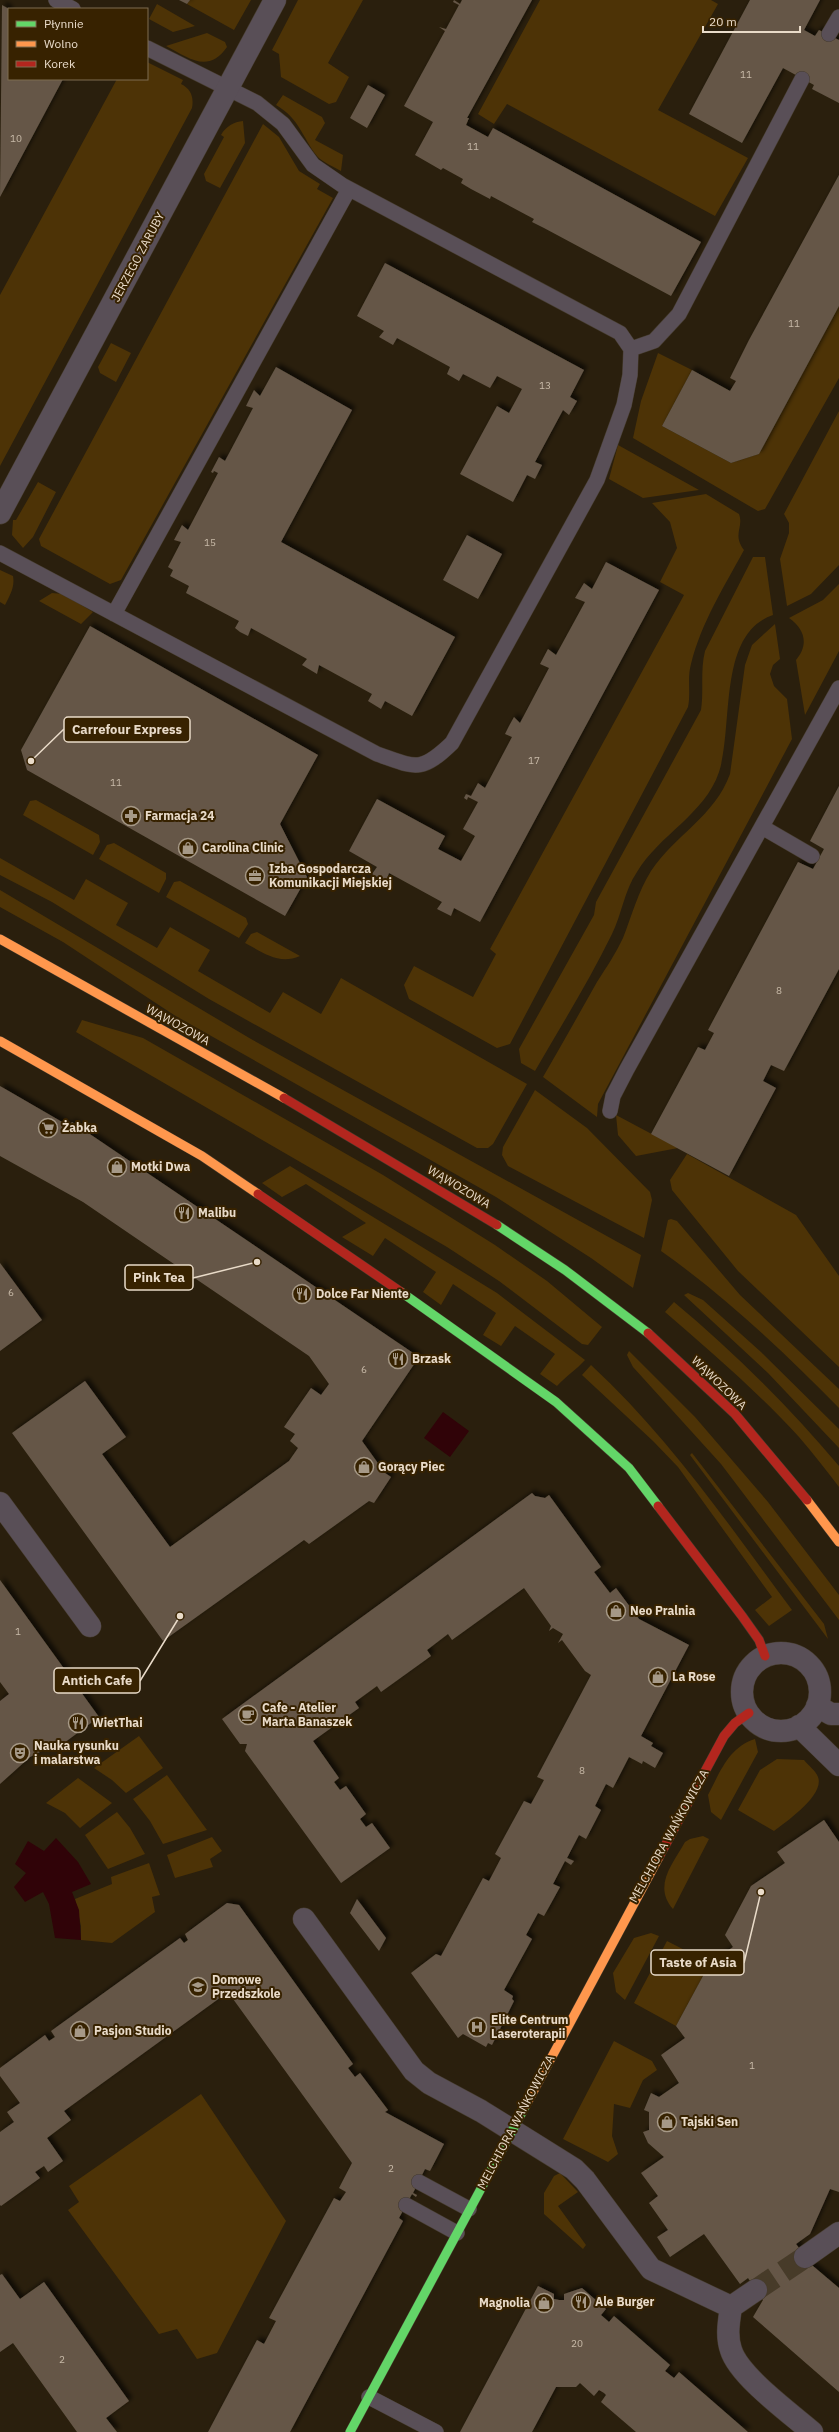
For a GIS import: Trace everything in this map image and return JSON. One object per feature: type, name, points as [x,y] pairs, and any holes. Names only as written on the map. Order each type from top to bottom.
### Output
[{"type":"street","name":"JERZEGO ZARUBY","points":[[0,513],[275,0]]},
{"type":"street","name":"WĄWOZOWA","points":[[0,939],[303,1108],[519,1237],[574,1274],[627,1315],[718,1396],[772,1457],[839,1542]]},
{"type":"street","points":[[0,1041],[202,1156],[367,1268],[556,1402],[629,1468],[742,1616],[759,1640],[765,1656]]},
{"type":"street","points":[[0,1503],[90,1626]]},
{"type":"street","points":[[776,1652],[789,1653],[802,1658],[810,1665],[818,1679],[820,1693],[817,1706],[811,1717],[799,1726],[776,1730],[764,1727],[749,1713],[742,1697],[742,1685],[746,1674],[753,1664],[765,1656],[776,1652]]},
{"type":"street","points":[[817,1706],[831,1714],[839,1714]]},
{"type":"street","name":"MELCHIORA WAŃKOWICZA","points":[[350,2432],[724,1736],[735,1723],[749,1713]]},
{"type":"street","points":[[799,1726],[839,1765]]},
{"type":"street","points":[[304,1919],[414,2071],[429,2083],[481,2111],[562,2160],[585,2180],[651,2269],[731,2307]]},
{"type":"street","points":[[806,2256],[839,2233]]},
{"type":"street","points":[[756,2290],[731,2307],[728,2328],[730,2348],[737,2364],[812,2432]]},
{"type":"lane","points":[[56,0],[71,8]]},
{"type":"lane","points":[[828,34],[839,17]]},
{"type":"lane","points":[[0,553],[377,754],[419,766],[429,762],[452,743],[597,480],[624,405],[630,375],[631,349],[620,333],[349,189],[313,165],[283,124],[266,109],[228,87],[148,48]]},
{"type":"lane","points":[[631,349],[654,341],[679,314],[802,78]]},
{"type":"lane","points":[[114,614],[349,189]]},
{"type":"lane","points":[[610,1111],[613,1096],[839,688]]},
{"type":"lane","points":[[762,827],[812,856]]},
{"type":"lane","points":[[419,2182],[469,2209]]},
{"type":"lane","points":[[406,2205],[457,2232]]},
{"type":"lane","points":[[369,2397],[436,2432]]},
{"type":"shaded area","points":[[190,0],[251,0],[234,30],[187,4]]},
{"type":"shaded area","points":[[298,0],[363,0],[328,63],[349,77],[336,102],[329,104],[281,77],[279,54],[272,50]]},
{"type":"shaded area","points":[[540,0],[711,0],[718,4],[658,110],[748,158],[715,216],[507,104],[494,124],[478,114]]},
{"type":"shaded area","points":[[157,4],[195,26],[173,32],[149,19]]},
{"type":"shaded area","points":[[207,33],[225,42],[227,47],[213,60],[205,62],[190,59],[166,46]]},
{"type":"shaded area","points":[[148,62],[183,80],[181,84],[187,88],[193,100],[192,108],[0,466],[0,295],[116,80],[148,80]]},
{"type":"shaded area","points":[[283,95],[322,117],[325,123],[315,140],[343,155],[341,171],[317,156],[296,122],[284,110],[276,105]]},
{"type":"shaded area","points":[[243,121],[245,143],[220,188],[206,181],[204,174],[224,137],[221,135],[225,129],[236,122]]},
{"type":"shaded area","points":[[263,124],[279,137],[299,171],[320,184],[317,189],[333,198],[121,580],[110,584],[41,546],[39,539]]},
{"type":"shaded area","points":[[839,306],[839,378],[765,509],[758,511],[633,438],[641,401],[658,353],[692,370],[662,426],[731,463],[759,454]]},
{"type":"shaded area","points":[[111,343],[131,353],[116,382],[100,373],[98,367]]},
{"type":"shaded area","points":[[839,411],[839,565],[811,594],[787,606],[780,559],[789,533],[789,523],[784,514]]},
{"type":"shaded area","points":[[618,445],[699,490],[643,498],[609,479]]},
{"type":"shaded area","points":[[38,482],[56,492],[33,537],[23,548],[12,535],[13,520],[16,520]]},
{"type":"shaded area","points":[[706,494],[739,514],[740,523],[738,535],[744,550],[707,620],[695,649],[690,669],[688,707],[510,1044],[497,1048],[409,999],[404,985],[414,966],[473,997],[496,954],[490,949],[684,595],[660,582],[677,548],[670,522],[652,503]]},
{"type":"shaded area","points":[[753,557],[765,557],[773,615],[755,625],[743,641],[735,661],[723,753],[719,772],[712,787],[703,800],[646,859],[637,872],[629,887],[615,926],[603,952],[535,1071],[521,1063],[519,1049],[594,915],[596,902],[701,710],[705,651]]},
{"type":"shaded area","points":[[0,570],[13,576],[13,587],[5,605],[0,602]]},
{"type":"shaded area","points":[[839,584],[839,651],[805,715],[796,660],[803,649],[804,643],[802,632],[799,627],[789,618],[823,600]]},
{"type":"shaded area","points":[[52,593],[63,594],[93,612],[81,624],[39,601]]},
{"type":"shaded area","points":[[775,624],[780,659],[773,665],[770,674],[774,686],[787,699],[792,739],[598,1104],[597,1117],[543,1077],[620,944],[639,895],[651,871],[671,847],[705,814],[723,789],[730,774],[745,665],[752,645]]},
{"type":"shaded area","points":[[36,800],[99,835],[100,842],[93,855],[23,815],[30,801]]},
{"type":"shaded area","points":[[114,843],[166,873],[166,879],[159,893],[99,859],[107,845]]},
{"type":"shaded area","points":[[0,858],[74,900],[86,879],[128,903],[116,925],[157,948],[170,927],[210,950],[198,971],[270,1013],[283,992],[321,1014],[341,978],[527,1084],[493,1144],[488,1148],[477,1148],[209,999],[52,902],[0,875]]},
{"type":"shaded area","points":[[180,881],[246,918],[248,924],[239,938],[166,897],[174,882]]},
{"type":"shaded area","points":[[0,890],[251,1039],[641,1255],[633,1288],[591,1258],[496,1197],[174,1015],[63,942],[0,907]]},
{"type":"shaded area","points":[[257,932],[300,956],[285,959],[272,957],[245,943],[251,934]]},
{"type":"shaded area","points":[[82,1020],[143,1038],[383,1175],[495,1245],[547,1281],[602,1327],[588,1345],[582,1344],[499,1281],[447,1247],[76,1032]]},
{"type":"shaded area","points":[[535,1090],[587,1128],[650,1192],[652,1200],[644,1238],[508,1166],[502,1155],[503,1147]]},
{"type":"shaded area","points":[[616,1115],[678,1148],[636,1156],[618,1135]]},
{"type":"shaded area","points":[[687,1154],[796,1215],[839,1276],[839,1367],[738,1271],[672,1190],[670,1180]]},
{"type":"shaded area","points":[[290,1166],[497,1293],[585,1360],[557,1386],[540,1374],[555,1354],[515,1326],[501,1346],[483,1335],[496,1313],[453,1284],[441,1305],[423,1292],[436,1272],[385,1238],[373,1256],[342,1237],[366,1223],[306,1184],[282,1197],[262,1183]]},
{"type":"shaded area","points":[[671,1219],[677,1221],[740,1295],[839,1389],[839,1408],[754,1326],[708,1287],[661,1251],[668,1220]]},
{"type":"shaded area","points":[[688,1293],[703,1300],[761,1352],[839,1429],[839,1448],[768,1373],[684,1295]]},
{"type":"shaded area","points":[[674,1302],[739,1360],[781,1401],[820,1444],[839,1466],[839,1487],[799,1437],[783,1420],[734,1373],[665,1312]]},
{"type":"shaded area","points":[[629,1351],[695,1417],[768,1502],[839,1595],[839,1620],[721,1464],[633,1367],[627,1355]]},
{"type":"shaded area","points":[[591,1365],[646,1422],[672,1452],[721,1514],[792,1610],[769,1626],[755,1610],[772,1597],[678,1467],[653,1441],[582,1375]]},
{"type":"shaded area","points":[[443,1412],[469,1431],[450,1457],[424,1438]]},
{"type":"shaded area","points":[[692,1453],[824,1624],[828,1639],[690,1455]]},
{"type":"shaded area","points":[[139,1736],[163,1768],[126,1793],[112,1780],[94,1768]]},
{"type":"shaded area","points":[[755,1739],[758,1752],[721,1820],[711,1812],[708,1795],[726,1761],[738,1748]]},
{"type":"shaded area","points":[[777,1759],[804,1760],[814,1770],[818,1777],[819,1784],[816,1792],[810,1800],[774,1831],[738,1810],[760,1770]]},
{"type":"shaded area","points":[[167,1775],[207,1830],[163,1844],[150,1821],[133,1799]]},
{"type":"shaded area","points":[[78,1778],[112,1803],[80,1828],[65,1813],[46,1803]]},
{"type":"shaded area","points":[[117,1812],[130,1828],[145,1854],[108,1869],[85,1835]]},
{"type":"shaded area","points":[[703,1836],[709,1839],[673,1909],[667,1900],[665,1892],[665,1884],[670,1867],[685,1842],[690,1839]]},
{"type":"shaded area","points":[[212,1837],[222,1851],[210,1859],[213,1867],[175,1878],[167,1855]]},
{"type":"shaded area","points":[[56,1838],[78,1862],[91,1884],[72,1892],[79,1910],[81,1940],[55,1938],[49,1904],[43,1892],[25,1902],[14,1887],[26,1873],[15,1864],[28,1841],[44,1851]]},
{"type":"shaded area","points":[[149,1863],[160,1895],[152,1897],[155,1912],[112,1943],[81,1940],[81,1926],[75,1899],[112,1884],[111,1877]]},
{"type":"shaded area","points":[[651,1933],[659,1936],[625,2000],[616,1992],[613,1973],[634,1938]]},
{"type":"shaded area","points":[[667,1941],[710,1963],[676,2026],[634,2003]]},
{"type":"shaded area","points":[[614,2041],[652,2061],[657,2070],[643,2080],[630,2108],[614,2104],[612,2136],[618,2154],[608,2162],[563,2139]]},
{"type":"shaded area","points":[[201,2094],[286,2221],[217,2353],[197,2359],[177,2329],[159,2334],[68,2210],[79,2202],[69,2186]]},
{"type":"shaded area","points":[[560,2173],[578,2192],[558,2206],[586,2245],[583,2249],[544,2214],[544,2193],[554,2176]]},
{"type":"building","points":[[179,0],[190,0],[187,4]]},
{"type":"building","points":[[454,0],[460,4],[462,0],[532,0],[467,118],[469,118],[466,125],[488,137],[493,128],[701,242],[671,296],[532,222],[534,219],[491,196],[490,199],[471,189],[461,183],[463,179],[443,168],[441,170],[415,155],[433,122],[404,106],[445,31],[439,27],[446,29],[459,5],[453,2]]},
{"type":"building","points":[[750,0],[820,0],[804,30],[815,36],[819,30],[839,40],[839,103],[812,89],[814,85],[783,68],[742,143],[689,114]]},
{"type":"building","points":[[2,5],[8,8],[8,80],[62,80],[0,197]]},
{"type":"building","points":[[368,85],[385,95],[367,128],[350,118]]},
{"type":"building","points":[[839,175],[839,306],[759,454],[731,463],[662,426],[692,370],[730,391],[736,381],[730,378],[749,340]]},
{"type":"building","points":[[385,263],[584,370],[570,397],[577,401],[569,415],[563,410],[535,462],[542,465],[535,479],[527,475],[513,502],[460,474],[497,406],[509,413],[522,389],[497,376],[490,388],[463,374],[459,381],[447,374],[450,367],[397,338],[393,345],[379,337],[384,331],[357,316]]},
{"type":"building","points":[[276,367],[352,410],[281,542],[455,637],[412,716],[385,701],[381,709],[368,701],[372,694],[319,665],[317,674],[302,665],[307,659],[251,628],[248,636],[240,632],[235,628],[239,621],[186,593],[189,586],[170,576],[173,570],[168,567],[181,542],[174,540],[182,525],[188,530],[218,473],[214,471],[213,473],[211,472],[219,457],[225,461],[253,408],[246,406],[254,390],[260,396]]},
{"type":"building","points":[[467,535],[502,554],[478,599],[443,580]]},
{"type":"building","points":[[606,562],[659,590],[480,922],[454,908],[451,916],[437,909],[442,902],[389,873],[386,882],[372,874],[377,867],[349,851],[377,799],[445,836],[438,849],[461,861],[475,836],[463,829],[478,802],[468,797],[467,800],[464,798],[466,794],[471,796],[478,783],[485,788],[512,737],[505,734],[509,726],[514,717],[520,723],[549,668],[540,664],[548,649],[556,655],[585,602],[575,598],[584,583],[592,589]]},
{"type":"building","points":[[90,626],[318,755],[280,824],[307,877],[285,916],[27,770],[21,750]]},
{"type":"building","points":[[839,786],[839,969],[784,1071],[771,1065],[763,1081],[776,1088],[729,1176],[651,1134],[698,1047],[705,1050],[714,1033],[708,1030],[798,862],[813,869],[824,849],[810,841]]},
{"type":"building","points":[[0,1086],[69,1126],[72,1122],[419,1357],[362,1441],[385,1473],[391,1477],[374,1503],[369,1501],[309,1544],[304,1540],[163,1641],[12,1433],[85,1381],[126,1437],[102,1454],[170,1547],[289,1461],[298,1448],[290,1441],[295,1434],[284,1427],[311,1388],[321,1395],[329,1384],[309,1356],[83,1202],[0,1156]]},
{"type":"building","points":[[0,1263],[42,1320],[0,1351]]},
{"type":"building","points":[[532,1493],[535,1496],[545,1498],[549,1495],[601,1567],[594,1572],[610,1593],[616,1588],[639,1619],[689,1645],[641,1736],[653,1743],[651,1746],[663,1753],[655,1768],[643,1761],[642,1764],[629,1757],[613,1788],[606,1784],[595,1806],[601,1810],[586,1839],[579,1835],[567,1858],[574,1861],[571,1865],[565,1861],[553,1884],[560,1887],[544,1916],[538,1913],[526,1935],[532,1939],[504,1990],[513,1996],[512,1999],[514,2001],[492,2045],[488,2043],[486,2047],[463,2034],[458,2038],[411,1973],[436,1954],[441,1956],[483,1878],[489,1881],[501,1858],[495,1854],[524,1801],[531,1804],[544,1780],[537,1777],[591,1675],[585,1671],[562,1640],[558,1643],[563,1634],[553,1628],[549,1631],[551,1626],[524,1588],[452,1640],[448,1634],[427,1650],[431,1656],[381,1692],[377,1686],[355,1702],[359,1708],[313,1741],[339,1778],[334,1782],[340,1790],[346,1786],[366,1814],[360,1819],[366,1827],[372,1823],[390,1848],[341,1883],[245,1751],[247,1744],[240,1744],[222,1719]]},
{"type":"building","points":[[0,1580],[99,1717],[64,1743],[62,1741],[30,1757],[0,1784],[0,1701],[9,1694],[0,1682]]},
{"type":"building","points":[[824,1820],[839,1842],[839,2192],[830,2189],[810,2234],[796,2244],[813,2266],[839,2288],[839,2392],[753,2317],[763,2300],[748,2278],[740,2284],[704,2234],[670,2257],[657,2237],[668,2230],[649,2203],[658,2196],[641,2173],[664,2157],[648,2143],[643,2132],[649,2130],[649,2112],[644,2110],[651,2093],[659,2097],[679,2083],[661,2055],[685,2038],[676,2026],[710,1963],[733,1947],[725,1935],[751,1886],[785,1863],[777,1852]]},
{"type":"building","points":[[357,1899],[386,1938],[379,1951],[350,1913]]},
{"type":"building","points":[[227,1903],[239,1905],[353,2064],[348,2068],[355,2077],[360,2073],[388,2110],[385,2112],[444,2144],[430,2171],[425,2169],[413,2193],[417,2195],[416,2197],[412,2194],[399,2218],[403,2221],[290,2432],[208,2432],[257,2340],[264,2344],[276,2321],[269,2318],[334,2198],[340,2201],[346,2192],[339,2188],[352,2163],[228,1992],[64,2111],[71,2120],[47,2138],[63,2161],[48,2172],[44,2166],[35,2172],[40,2178],[1,2206],[0,2205],[0,2132],[14,2122],[7,2112],[20,2103],[0,2076],[0,2068],[45,2035],[49,2041],[55,2037],[51,2031],[180,1938],[184,1943],[188,1940],[185,1934]]},
{"type":"building","points":[[2,2274],[20,2299],[44,2282],[129,2401],[106,2418],[117,2432],[77,2432],[13,2343],[0,2352],[0,2275]]},
{"type":"building","points":[[538,2286],[554,2294],[554,2299],[559,2300],[564,2300],[564,2294],[582,2288],[606,2309],[601,2315],[609,2322],[614,2316],[670,2365],[665,2371],[674,2378],[679,2372],[748,2432],[636,2432],[601,2402],[606,2395],[604,2393],[599,2390],[594,2396],[580,2383],[576,2387],[556,2387],[532,2432],[460,2432]]},
{"type":"tunnel","points":[[756,2290],[805,2257]]},
{"type":"traffic: fast","points":[[497,1225],[565,1270],[648,1333]]},
{"type":"traffic: fast","points":[[401,1292],[556,1402],[629,1468],[658,1506]]},
{"type":"traffic: fast","points":[[350,2432],[526,2105]]},
{"type":"traffic: slow","points":[[0,939],[284,1098]]},
{"type":"traffic: slow","points":[[0,1041],[202,1156],[258,1194]]},
{"type":"traffic: slow","points":[[807,1500],[839,1542]]},
{"type":"traffic: slow","points":[[526,2105],[659,1857]]},
{"type":"traffic: jam","points":[[284,1098],[497,1225]]},
{"type":"traffic: jam","points":[[258,1194],[401,1292]]},
{"type":"traffic: jam","points":[[648,1333],[735,1414],[807,1500]]},
{"type":"traffic: jam","points":[[658,1506],[742,1616],[759,1640],[765,1656]]},
{"type":"traffic: jam","points":[[659,1857],[724,1736],[735,1723],[749,1713]]},
{"type":"place","name":"Carrefour Express","points":[[31,761]]},
{"type":"place","name":"Farmacja 24","points":[[131,816]]},
{"type":"place","name":"Carolina Clinic","points":[[188,848]]},
{"type":"place","name":"Izba Gospodarcza Komunikacji Miejskiej","points":[[255,876]]},
{"type":"place","name":"Żabka","points":[[48,1128]]},
{"type":"place","name":"Motki Dwa","points":[[117,1167]]},
{"type":"place","name":"Malibu","points":[[184,1213]]},
{"type":"place","name":"Pink Tea","points":[[257,1262]]},
{"type":"place","name":"Dolce Far Niente","points":[[302,1294]]},
{"type":"place","name":"Brzask","points":[[398,1359]]},
{"type":"place","name":"Gorący Piec","points":[[364,1467]]},
{"type":"place","name":"Neo Pralnia","points":[[616,1611]]},
{"type":"place","name":"Antich Cafe","points":[[180,1616]]},
{"type":"place","name":"La Rose","points":[[658,1677]]},
{"type":"place","name":"Cafe - Atelier Marta Banaszek","points":[[248,1715]]},
{"type":"place","name":"WietThai","points":[[78,1723]]},
{"type":"place","name":"Nauka rysunku i malarstwa","points":[[20,1753]]},
{"type":"place","name":"Taste of Asia","points":[[761,1892]]},
{"type":"place","name":"Domowe Przedszkole","points":[[198,1987]]},
{"type":"place","name":"Elite Centrum Laseroterapii","points":[[477,2027]]},
{"type":"place","name":"Pasjon Studio","points":[[80,2031]]},
{"type":"place","name":"Tajski Sen","points":[[667,2122]]},
{"type":"place","name":"Ale Burger","points":[[581,2302]]},
{"type":"place","name":"Magnolia","points":[[544,2303]]}]
